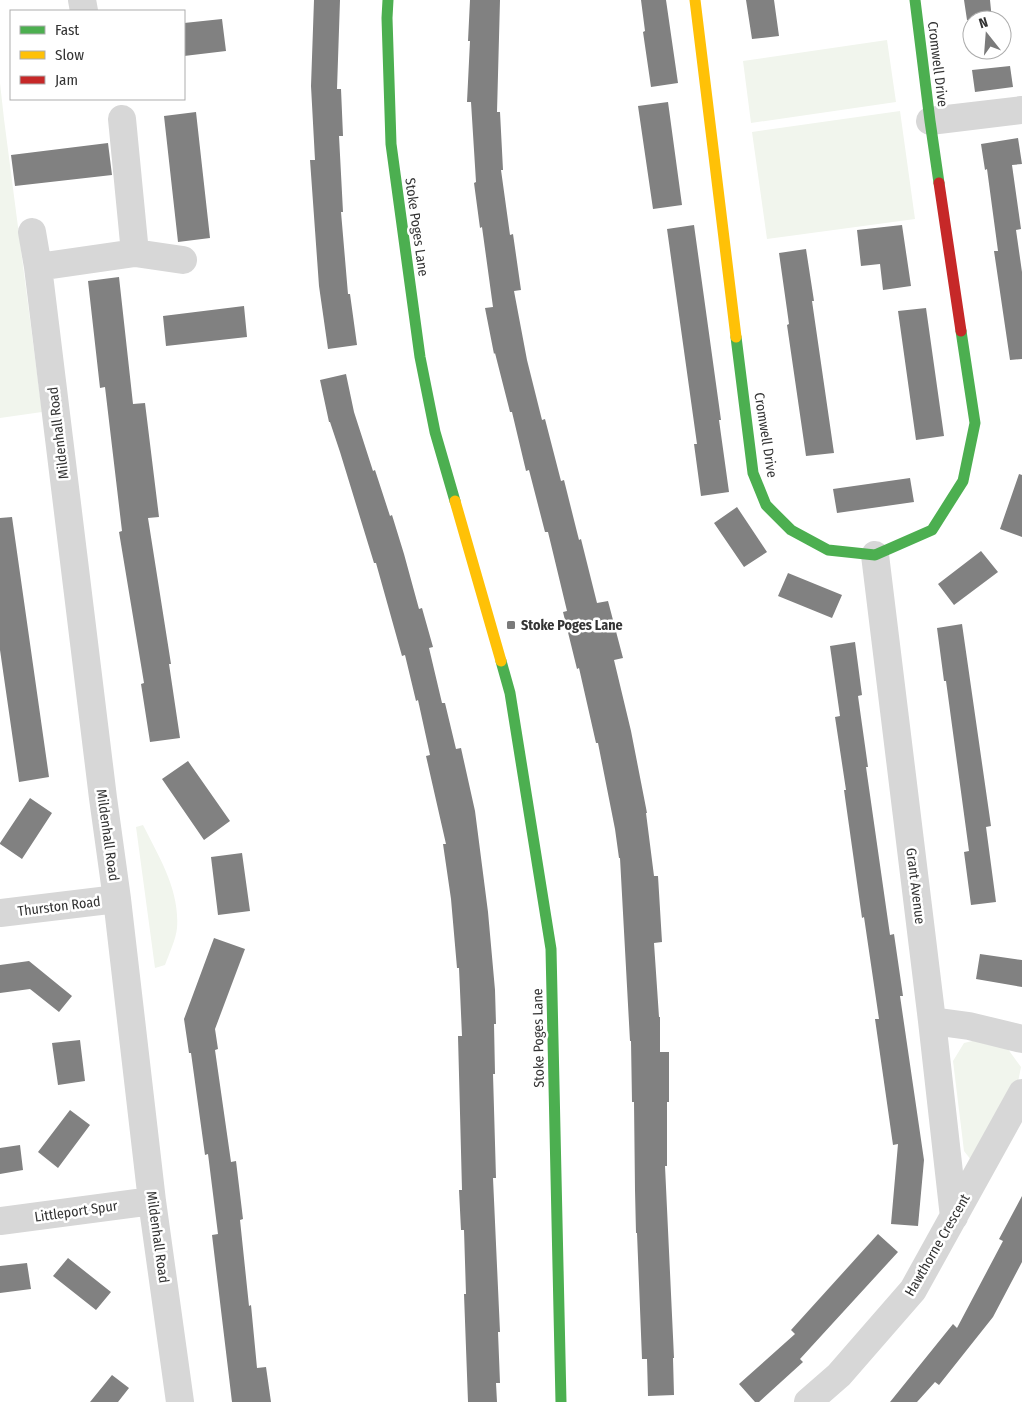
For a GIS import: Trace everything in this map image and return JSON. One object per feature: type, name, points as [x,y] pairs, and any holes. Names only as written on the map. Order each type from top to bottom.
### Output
[{"type":"street","name":"Stoke Poges Lane","points":[[388,0],[391,144],[420,357],[434,432],[510,693],[551,948],[560,1402]]},
{"type":"street","name":"Cromwell Drive","points":[[695,0],[753,472],[766,505],[791,530],[828,550],[875,555],[932,530],[963,481],[974,423],[930,121],[915,0]]},
{"type":"street","points":[[930,121],[1022,110]]},
{"type":"street","points":[[122,119],[135,253]]},
{"type":"street","name":"Mildenhall Road","points":[[32,232],[38,267],[117,899],[152,1201],[180,1402]]},
{"type":"street","points":[[38,267],[135,253],[183,260]]},
{"type":"street","name":"Grant Avenue","points":[[875,555],[954,1217]]},
{"type":"street","name":"Thurston Road","points":[[0,913],[117,899]]},
{"type":"street","points":[[932,1021],[969,1026],[1022,1039]]},
{"type":"street","name":"Hawthorne Crescent","points":[[808,1402],[839,1375],[914,1290],[1022,1093]]},
{"type":"street","name":"Littleport Spur","points":[[0,1221],[152,1201]]},
{"type":"shaded area","points":[[887,40],[896,102],[751,123],[743,61]]},
{"type":"shaded area","points":[[0,83],[42,412],[0,418]]},
{"type":"shaded area","points":[[900,111],[915,219],[767,239],[752,132]]},
{"type":"shaded area","points":[[143,825],[162,862],[172,887],[177,914],[174,942],[165,965],[155,968],[136,827]]},
{"type":"shaded area","points":[[985,1038],[1005,1045],[1021,1067],[1017,1087],[971,1160],[964,1151],[953,1061],[964,1043]]},
{"type":"building","points":[[314,0],[340,0],[337,89],[341,89],[343,136],[339,136],[343,212],[341,212],[348,294],[350,294],[357,345],[328,349],[319,286],[310,160],[315,160],[311,86]]},
{"type":"building","points":[[470,0],[500,0],[497,112],[500,112],[503,170],[501,170],[510,235],[513,234],[521,290],[514,291],[527,360],[542,420],[545,419],[561,481],[564,480],[597,603],[608,601],[623,658],[614,660],[631,731],[647,813],[654,876],[658,876],[662,942],[654,943],[660,1017],[660,1052],[669,1052],[667,1166],[665,1166],[674,1395],[648,1396],[647,1359],[642,1359],[636,1233],[631,1041],[620,858],[615,829],[598,743],[596,743],[579,668],[577,669],[563,612],[567,611],[548,532],[545,532],[529,470],[526,471],[512,412],[510,412],[494,354],[485,308],[493,307],[474,183],[476,182],[471,102],[467,102]]},
{"type":"building","points":[[641,0],[666,0],[678,83],[651,87],[643,32],[645,31]]},
{"type":"building","points":[[746,0],[774,0],[779,36],[752,39]]},
{"type":"building","points":[[964,0],[990,0],[991,10],[966,10]]},
{"type":"building","points":[[222,19],[226,51],[185,56],[185,23]]},
{"type":"building","points":[[1010,66],[1013,87],[975,92],[972,70]]},
{"type":"building","points":[[668,102],[682,205],[653,209],[638,106]]},
{"type":"building","points":[[196,112],[210,238],[178,242],[164,116]]},
{"type":"building","points":[[1018,138],[1022,164],[1012,165],[1021,229],[1016,230],[1022,272],[1022,359],[1010,360],[994,251],[998,251],[987,169],[985,170],[981,144]]},
{"type":"building","points":[[108,143],[112,175],[15,186],[11,155]]},
{"type":"building","points":[[694,225],[729,492],[701,496],[694,444],[697,444],[667,229]]},
{"type":"building","points":[[902,225],[911,286],[883,290],[880,264],[861,266],[857,230]]},
{"type":"building","points":[[806,249],[834,453],[806,456],[787,325],[789,324],[779,253]]},
{"type":"building","points":[[119,277],[133,404],[145,403],[159,517],[148,518],[171,664],[169,664],[180,738],[150,742],[141,684],[144,683],[119,532],[122,531],[105,387],[100,388],[88,281]]},
{"type":"building","points":[[244,306],[247,337],[166,346],[163,316]]},
{"type":"building","points":[[926,308],[944,436],[916,440],[898,311]]},
{"type":"building","points":[[346,374],[354,412],[373,471],[375,470],[390,516],[392,515],[419,609],[422,608],[433,647],[429,648],[442,703],[445,703],[456,749],[461,748],[475,811],[488,912],[495,990],[495,1074],[493,1074],[496,1178],[493,1178],[500,1332],[498,1332],[500,1383],[496,1383],[497,1402],[468,1402],[464,1230],[461,1230],[459,1190],[462,1190],[458,1036],[462,1036],[459,968],[457,968],[451,899],[443,844],[446,844],[426,756],[430,755],[418,700],[416,701],[405,655],[402,656],[376,563],[374,563],[329,422],[320,380]]},
{"type":"building","points":[[1019,474],[1022,475],[1022,537],[1000,529]]},
{"type":"building","points":[[910,478],[914,502],[837,513],[833,489]]},
{"type":"building","points":[[737,507],[767,552],[744,567],[714,523]]},
{"type":"building","points":[[12,517],[49,777],[19,782],[0,650],[0,518]]},
{"type":"building","points":[[981,551],[998,572],[954,605],[938,584]]},
{"type":"building","points":[[788,573],[842,595],[832,618],[778,596]]},
{"type":"building","points":[[962,624],[991,826],[986,827],[996,902],[971,905],[964,852],[969,851],[937,628]]},
{"type":"building","points":[[855,642],[862,695],[858,696],[868,767],[866,767],[890,935],[894,934],[903,996],[900,996],[924,1160],[918,1226],[891,1224],[898,1144],[893,1145],[875,1019],[879,1019],[864,917],[862,918],[835,717],[840,716],[830,646]]},
{"type":"building","points":[[188,761],[230,821],[204,840],[162,779]]},
{"type":"building","points":[[30,798],[52,813],[22,859],[0,843]]},
{"type":"building","points":[[242,853],[250,911],[218,915],[211,857]]},
{"type":"building","points":[[214,938],[245,949],[215,1029],[218,1049],[215,1050],[231,1162],[236,1161],[243,1219],[240,1220],[257,1368],[266,1367],[271,1402],[232,1402],[212,1235],[218,1234],[208,1154],[205,1155],[191,1053],[189,1053],[184,1019]]},
{"type":"building","points":[[980,954],[1022,960],[1022,987],[976,979]]},
{"type":"building","points":[[29,961],[72,996],[59,1012],[30,989],[0,993],[0,965]]},
{"type":"building","points":[[80,1040],[85,1081],[58,1085],[52,1043]]},
{"type":"building","points":[[70,1110],[90,1125],[58,1168],[38,1152]]},
{"type":"building","points":[[20,1145],[23,1170],[0,1174],[0,1148]]},
{"type":"building","points":[[1022,1196],[1022,1262],[993,1317],[939,1385],[935,1382],[917,1402],[890,1402],[953,1324],[957,1328],[1003,1241],[999,1239]]},
{"type":"building","points":[[878,1234],[898,1252],[800,1359],[803,1362],[759,1402],[755,1402],[739,1384],[795,1334],[791,1330]]},
{"type":"building","points":[[68,1258],[111,1292],[96,1310],[53,1276]]},
{"type":"building","points":[[27,1263],[31,1289],[0,1293],[0,1266]]},
{"type":"building","points":[[112,1375],[129,1388],[118,1402],[90,1402]]},
{"type":"traffic: fast","points":[[388,0],[391,144],[420,357],[435,432],[455,501]]},
{"type":"traffic: fast","points":[[915,0],[939,183]]},
{"type":"traffic: fast","points":[[736,337],[753,473],[766,505],[791,530],[828,550],[875,555],[932,530],[963,481],[975,423],[961,331]]},
{"type":"traffic: fast","points":[[501,661],[510,693],[551,949],[561,1402]]},
{"type":"traffic: slow","points":[[695,0],[736,337]]},
{"type":"traffic: slow","points":[[455,501],[501,661]]},
{"type":"traffic: jam","points":[[939,183],[961,331]]},
{"type":"place","name":"Stoke Poges Lane","points":[[511,625]]}]
